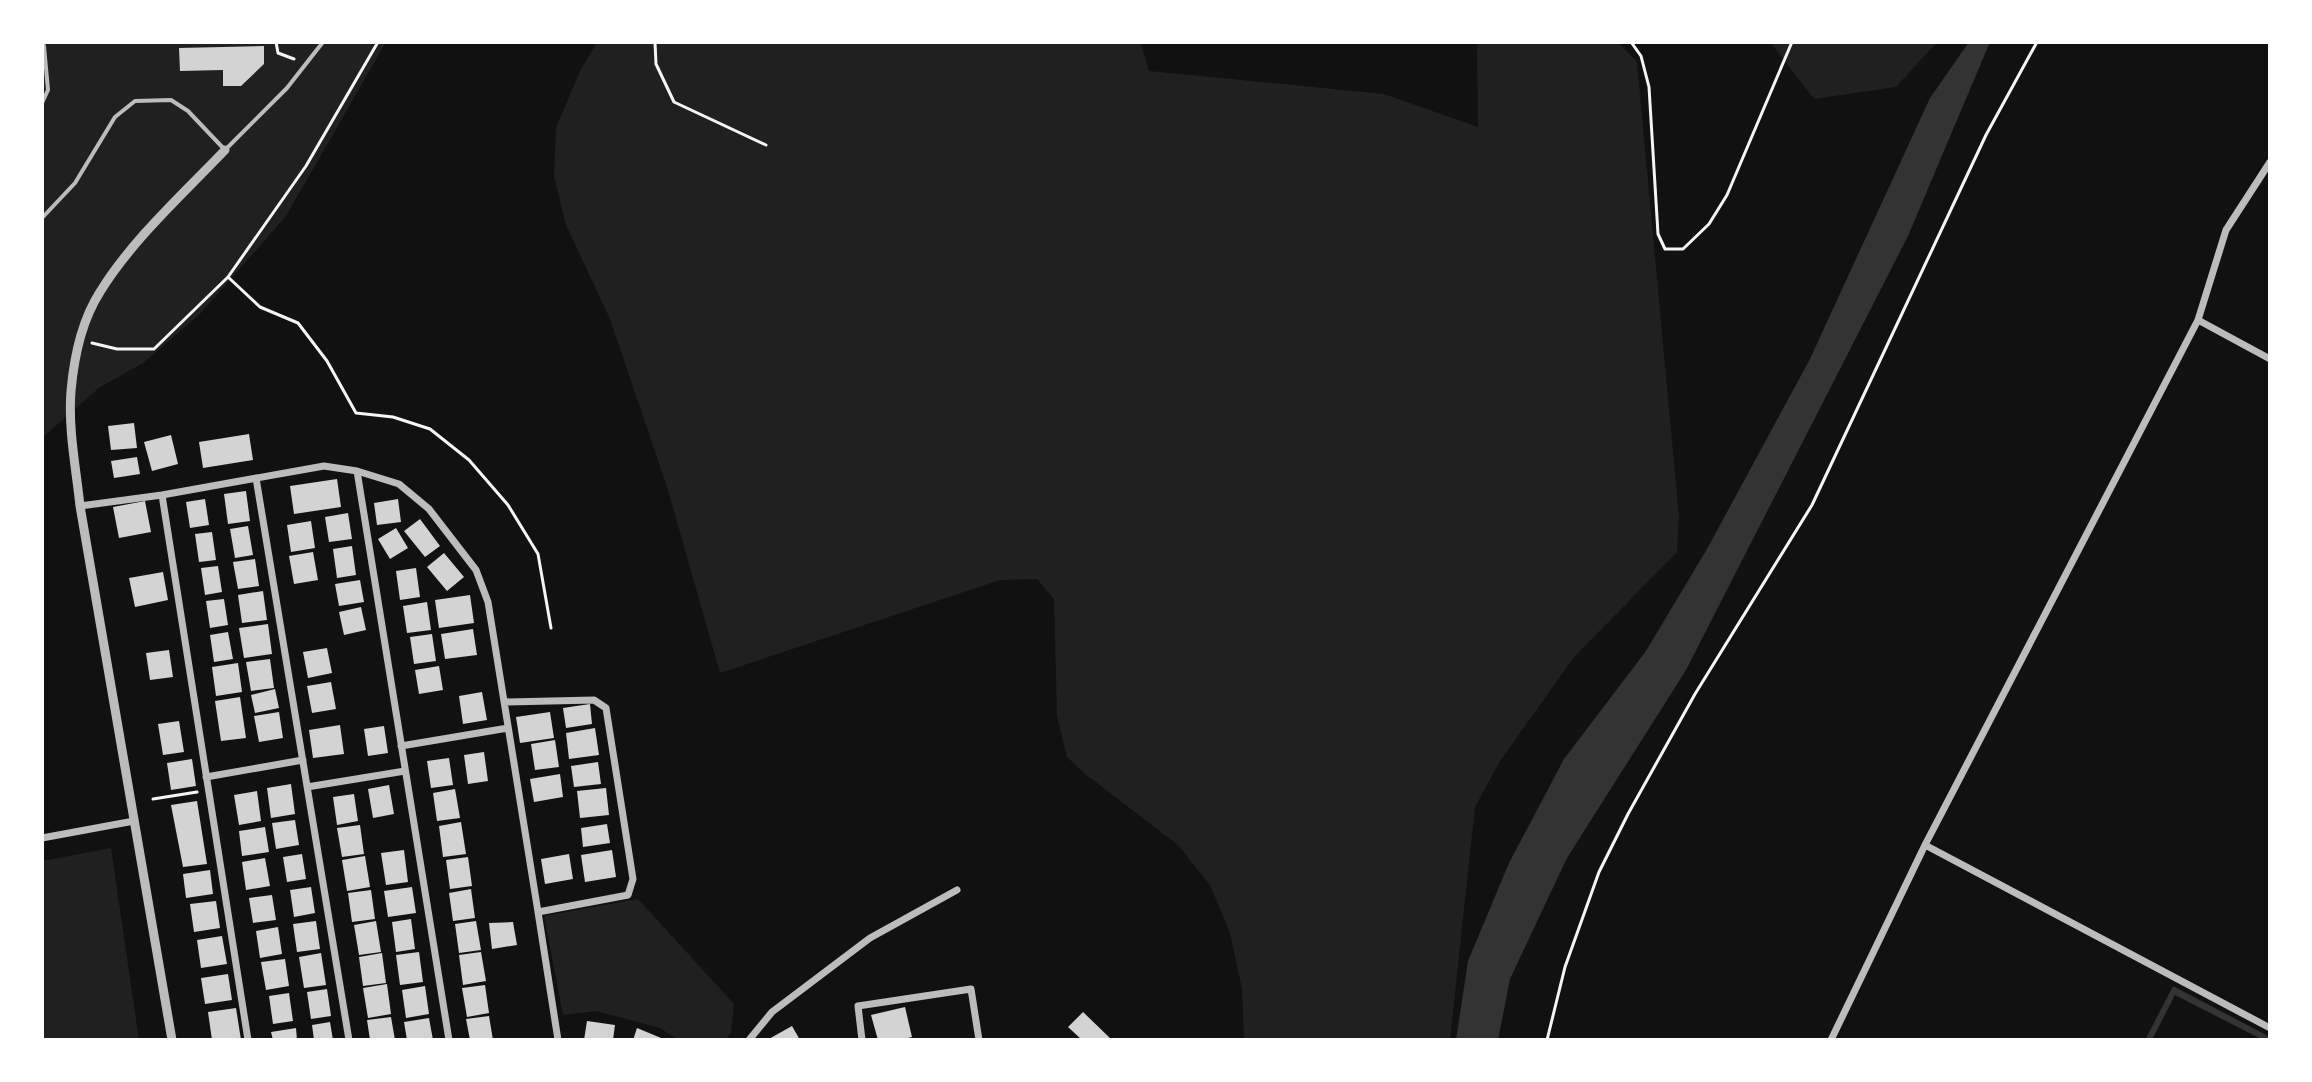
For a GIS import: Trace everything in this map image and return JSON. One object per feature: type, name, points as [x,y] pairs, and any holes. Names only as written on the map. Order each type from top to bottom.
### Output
[{"type":"street","points":[[172,1040],[80,506],[71,424],[71,392],[80,340],[99,293],[147,233],[225,150]]},
{"type":"street","points":[[1831,1040],[1925,845],[2198,320],[2226,230],[2270,162]]},
{"type":"street","points":[[2198,320],[2270,359]]},
{"type":"street","points":[[80,506],[162,495],[324,466],[357,471],[399,484],[429,509],[476,570],[488,602],[558,1040]]},
{"type":"street","points":[[357,471],[449,1040]]},
{"type":"street","points":[[256,478],[349,1040]]},
{"type":"street","points":[[162,495],[248,1040]]},
{"type":"street","points":[[504,702],[594,700],[606,708],[633,879],[628,895],[538,912]]},
{"type":"street","points":[[401,746],[508,728]]},
{"type":"street","points":[[206,777],[303,760]]},
{"type":"street","points":[[307,787],[405,771]]},
{"type":"street","points":[[42,838],[134,821]]},
{"type":"street","points":[[1925,845],[2270,1028]]},
{"type":"street","points":[[749,1040],[772,1012],[870,938],[957,890]]},
{"type":"street","points":[[862,1040],[858,1006],[971,989],[979,1040]]},
{"type":"lane","points":[[42,218],[75,183],[115,117],[135,101],[171,100],[188,111],[225,150],[287,88],[323,42]]},
{"type":"lane","points":[[42,44],[48,90],[42,103]]},
{"type":"path","points":[[276,42],[278,53],[306,64]]},
{"type":"path","points":[[80,340],[117,349],[154,349],[228,277],[306,166],[378,42]]},
{"type":"path","points":[[655,42],[656,64],[674,102],[766,145]]},
{"type":"path","points":[[1631,42],[1641,56],[1649,87],[1658,234],[1665,249],[1683,249],[1709,224],[1727,195],[1792,42]]},
{"type":"path","points":[[1547,1040],[1570,953],[1599,872],[1695,694],[1812,505],[1986,135],[2037,42]]},
{"type":"path","points":[[228,277],[260,307],[298,323],[327,361],[356,413],[393,417],[430,429],[469,460],[508,505],[538,554],[551,628]]},
{"type":"path","points":[[153,799],[209,791]]},
{"type":"shaded area","points":[[42,42],[386,42],[286,216],[199,315],[143,363],[100,387],[42,438]]},
{"type":"shaded area","points":[[597,42],[1140,42],[1149,71],[1384,94],[1478,127],[1477,42],[1618,42],[1637,62],[1679,517],[1677,552],[1574,657],[1500,761],[1475,807],[1450,1040],[1244,1040],[1242,989],[1230,933],[1210,885],[1178,845],[1067,757],[1057,716],[1054,599],[1037,579],[1000,580],[720,673],[668,490],[610,319],[566,225],[554,176],[556,128],[580,71]]},
{"type":"shaded area","points":[[1770,42],[1937,42],[1896,87],[1814,99]]},
{"type":"shaded area","points":[[1969,42],[1990,42],[1908,236],[1686,670],[1567,858],[1510,979],[1498,1040],[1456,1040],[1468,961],[1509,863],[1564,759],[1646,651],[1707,549],[1810,359],[1930,98]]},
{"type":"shaded area","points":[[111,848],[139,1040],[42,1040],[42,861]]},
{"type":"shaded area","points":[[638,899],[734,1004],[731,1033],[725,1040],[678,1040],[660,1028],[596,1011],[563,1015],[544,916]]},
{"type":"shaded area","points":[[2173,986],[2270,1037],[2270,1040],[2263,1040],[2175,995],[2152,1040],[2145,1040]]},
{"type":"building","points":[[264,46],[264,64],[241,86],[223,86],[223,70],[180,71],[179,48]]},
{"type":"building","points":[[134,423],[137,448],[111,450],[108,426]]},
{"type":"building","points":[[249,434],[253,460],[203,468],[199,442]]},
{"type":"building","points":[[171,435],[178,464],[152,471],[144,442]]},
{"type":"building","points":[[137,457],[140,474],[114,478],[111,461]]},
{"type":"building","points":[[337,479],[341,507],[294,514],[290,486]]},
{"type":"building","points":[[246,491],[250,521],[228,524],[224,494]]},
{"type":"building","points":[[205,499],[209,525],[190,528],[186,502]]},
{"type":"building","points":[[398,499],[401,522],[377,525],[374,503]]},
{"type":"building","points":[[145,501],[151,532],[119,538],[113,507]]},
{"type":"building","points":[[348,513],[352,539],[329,542],[325,517]]},
{"type":"building","points":[[420,519],[440,546],[425,557],[404,531]]},
{"type":"building","points":[[311,521],[315,548],[291,552],[287,525]]},
{"type":"building","points":[[248,526],[253,555],[235,558],[230,529]]},
{"type":"building","points":[[396,528],[408,548],[390,559],[378,539]]},
{"type":"building","points":[[212,532],[216,560],[199,562],[195,534]]},
{"type":"building","points":[[352,546],[356,575],[337,578],[333,549]]},
{"type":"building","points":[[313,552],[318,580],[294,584],[289,556]]},
{"type":"building","points":[[444,553],[464,577],[447,591],[427,567]]},
{"type":"building","points":[[255,559],[259,586],[238,589],[233,562]]},
{"type":"building","points":[[218,566],[222,592],[205,595],[201,568]]},
{"type":"building","points":[[416,568],[420,597],[400,600],[396,571]]},
{"type":"building","points":[[163,572],[168,600],[135,607],[129,578]]},
{"type":"building","points":[[360,580],[364,602],[339,606],[335,584]]},
{"type":"building","points":[[263,591],[267,620],[242,623],[238,595]]},
{"type":"building","points":[[470,595],[474,623],[439,628],[435,600]]},
{"type":"building","points":[[224,599],[228,625],[210,628],[206,601]]},
{"type":"building","points":[[427,602],[431,630],[407,633],[403,606]]},
{"type":"building","points":[[361,607],[366,630],[344,635],[339,612]]},
{"type":"building","points":[[268,624],[272,654],[244,658],[239,628]]},
{"type":"building","points":[[473,629],[477,655],[445,659],[441,634]]},
{"type":"building","points":[[228,632],[233,659],[214,662],[210,635]]},
{"type":"building","points":[[432,634],[436,661],[414,664],[410,637]]},
{"type":"building","points":[[327,648],[332,673],[308,678],[303,652]]},
{"type":"building","points":[[169,650],[173,677],[150,680],[146,653]]},
{"type":"building","points":[[270,659],[274,688],[251,691],[246,662]]},
{"type":"building","points":[[238,663],[242,692],[216,696],[212,667]]},
{"type":"building","points":[[439,666],[443,690],[419,694],[415,670]]},
{"type":"building","points":[[331,682],[336,709],[312,713],[307,686]]},
{"type":"building","points":[[275,689],[279,708],[255,713],[251,695]]},
{"type":"building","points":[[482,692],[487,720],[463,724],[459,696]]},
{"type":"building","points":[[240,697],[246,738],[221,741],[215,701]]},
{"type":"building","points":[[590,704],[592,724],[566,728],[563,708]]},
{"type":"building","points":[[279,712],[283,738],[259,742],[254,716]]},
{"type":"building","points":[[550,712],[554,738],[520,743],[516,717]]},
{"type":"building","points":[[179,721],[184,752],[163,755],[158,724]]},
{"type":"building","points":[[340,725],[344,754],[313,758],[309,730]]},
{"type":"building","points":[[384,726],[388,753],[368,756],[364,729]]},
{"type":"building","points":[[595,728],[599,755],[569,759],[566,733]]},
{"type":"building","points":[[555,740],[559,767],[535,770],[531,744]]},
{"type":"building","points":[[484,752],[488,781],[468,784],[464,755]]},
{"type":"building","points":[[449,758],[453,785],[431,788],[427,761]]},
{"type":"building","points":[[192,759],[196,786],[171,790],[167,763]]},
{"type":"building","points":[[598,762],[601,784],[574,787],[571,766]]},
{"type":"building","points":[[560,774],[563,797],[534,802],[530,779]]},
{"type":"building","points":[[291,784],[295,814],[271,818],[267,788]]},
{"type":"building","points":[[389,785],[394,814],[373,818],[368,789]]},
{"type":"building","points":[[606,788],[609,815],[580,818],[577,791]]},
{"type":"building","points":[[455,789],[460,818],[437,821],[433,793]]},
{"type":"building","points":[[257,791],[261,821],[239,825],[234,795]]},
{"type":"building","points":[[354,794],[358,821],[337,825],[333,797]]},
{"type":"building","points":[[197,801],[207,864],[183,867],[171,805]]},
{"type":"building","points":[[295,820],[299,845],[276,849],[272,823]]},
{"type":"building","points":[[461,822],[466,854],[443,857],[439,826]]},
{"type":"building","points":[[607,824],[610,843],[583,847],[581,828]]},
{"type":"building","points":[[360,825],[364,854],[342,857],[337,828]]},
{"type":"building","points":[[265,827],[269,852],[242,856],[239,831]]},
{"type":"building","points":[[404,850],[408,882],[386,885],[381,853]]},
{"type":"building","points":[[612,850],[616,877],[585,882],[581,855]]},
{"type":"building","points":[[302,854],[306,879],[287,882],[283,857]]},
{"type":"building","points":[[569,854],[573,879],[545,884],[541,859]]},
{"type":"building","points":[[365,856],[370,887],[347,891],[342,860]]},
{"type":"building","points":[[468,857],[472,886],[450,889],[446,860]]},
{"type":"building","points":[[265,858],[270,886],[246,890],[242,862]]},
{"type":"building","points":[[210,870],[213,894],[186,898],[183,874]]},
{"type":"building","points":[[311,887],[315,913],[294,917],[290,890]]},
{"type":"building","points":[[412,887],[416,913],[388,917],[384,891]]},
{"type":"building","points":[[471,889],[475,918],[453,921],[449,893]]},
{"type":"building","points":[[371,890],[375,919],[352,922],[348,893]]},
{"type":"building","points":[[272,895],[276,920],[253,923],[249,898]]},
{"type":"building","points":[[216,901],[220,928],[194,932],[190,904]]},
{"type":"building","points":[[411,919],[415,949],[396,952],[392,922]]},
{"type":"building","points":[[316,921],[320,949],[297,952],[293,924]]},
{"type":"building","points":[[376,921],[381,952],[359,955],[354,925]]},
{"type":"building","points":[[476,921],[481,950],[459,953],[455,924]]},
{"type":"building","points":[[513,922],[517,945],[492,949],[489,923]]},
{"type":"building","points":[[278,927],[282,954],[260,958],[256,931]]},
{"type":"building","points":[[222,936],[227,964],[201,968],[197,940]]},
{"type":"building","points":[[419,952],[423,982],[400,985],[396,955]]},
{"type":"building","points":[[481,952],[486,981],[463,985],[459,955]]},
{"type":"building","points":[[321,953],[326,985],[304,988],[299,957]]},
{"type":"building","points":[[382,953],[386,983],[363,986],[359,957]]},
{"type":"building","points":[[285,959],[289,986],[266,990],[261,962]]},
{"type":"building","points":[[228,974],[232,1000],[205,1004],[201,978]]},
{"type":"building","points":[[387,984],[391,1014],[368,1018],[363,988]]},
{"type":"building","points":[[485,985],[489,1013],[467,1017],[462,988]]},
{"type":"building","points":[[425,986],[429,1014],[406,1018],[402,990]]},
{"type":"building","points":[[327,989],[331,1016],[311,1019],[307,992]]},
{"type":"building","points":[[289,993],[293,1021],[273,1024],[269,996]]},
{"type":"building","points":[[905,1007],[912,1037],[878,1040],[871,1015]]},
{"type":"building","points":[[236,1008],[241,1040],[212,1040],[208,1012]]},
{"type":"building","points":[[1083,1012],[1110,1038],[1108,1040],[1082,1040],[1068,1027]]},
{"type":"building","points":[[489,1016],[493,1040],[470,1040],[466,1019]]},
{"type":"building","points":[[391,1017],[395,1040],[370,1040],[367,1020]]},
{"type":"building","points":[[429,1018],[433,1040],[407,1040],[404,1022]]},
{"type":"building","points":[[587,1021],[615,1025],[613,1040],[584,1040]]},
{"type":"building","points":[[330,1022],[333,1040],[314,1040],[312,1025]]},
{"type":"building","points":[[792,1026],[800,1040],[767,1040]]},
{"type":"building","points":[[296,1028],[297,1040],[273,1040],[271,1032]]},
{"type":"building","points":[[637,1028],[666,1040],[633,1040]]}]
